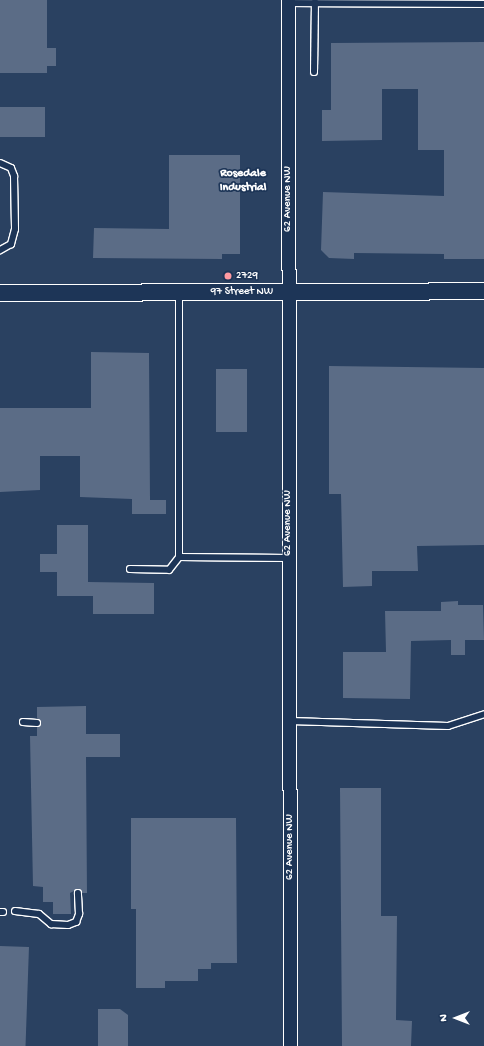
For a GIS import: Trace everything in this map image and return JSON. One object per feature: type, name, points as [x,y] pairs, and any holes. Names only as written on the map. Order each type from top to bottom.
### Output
[{"type":"street","name":"62 Avenue NW","points":[[288,2],[290,1046]]},
{"type":"street","name":"97 Street NW","points":[[0,293],[484,291]]},
{"type":"lane","points":[[288,2],[484,4]]},
{"type":"lane","points":[[314,72],[315,2]]},
{"type":"lane","points":[[0,163],[12,168],[14,176],[15,229],[12,244],[0,250]]},
{"type":"lane","points":[[130,569],[169,570],[179,557],[179,292]]},
{"type":"lane","points":[[179,557],[288,558]]},
{"type":"lane","points":[[290,721],[448,726],[484,714]]},
{"type":"lane","points":[[23,722],[37,723]]},
{"type":"lane","points":[[15,911],[39,914],[51,924],[68,925],[76,922],[78,893]]},
{"type":"building","points":[[0,0],[47,0],[47,48],[56,48],[56,66],[47,66],[47,73],[0,73]]},
{"type":"building","points":[[484,42],[484,259],[444,259],[444,254],[354,253],[354,259],[329,258],[321,250],[323,192],[444,196],[444,150],[418,150],[418,89],[382,89],[382,140],[322,141],[322,110],[331,110],[331,43]]},
{"type":"building","points":[[0,107],[45,107],[45,137],[0,137]]},
{"type":"building","points":[[169,155],[240,155],[240,254],[222,254],[222,259],[93,258],[94,228],[169,229]]},
{"type":"building","points":[[91,352],[149,353],[150,500],[166,500],[166,514],[132,514],[132,499],[80,497],[80,456],[40,456],[40,490],[0,492],[0,408],[91,408]]},
{"type":"building","points":[[329,366],[484,368],[484,545],[417,546],[418,571],[372,571],[372,586],[343,587],[341,494],[329,494]]},
{"type":"building","points":[[216,369],[247,369],[247,432],[216,432]]},
{"type":"building","points":[[57,525],[88,525],[88,582],[154,583],[154,614],[93,614],[93,596],[57,596],[57,572],[40,572],[40,554],[57,554]]},
{"type":"building","points":[[458,601],[458,605],[483,605],[484,640],[465,640],[465,655],[451,655],[451,640],[411,641],[410,699],[343,698],[343,652],[386,652],[385,611],[441,611],[441,602]]},
{"type":"building","points":[[86,706],[86,734],[120,734],[120,757],[86,757],[87,893],[82,893],[78,889],[70,893],[71,914],[53,914],[53,902],[43,902],[43,887],[33,886],[30,736],[37,736],[37,727],[41,724],[37,718],[37,707]]},
{"type":"building","points":[[340,788],[381,788],[381,916],[397,916],[396,1020],[412,1021],[411,1046],[342,1046]]},
{"type":"building","points":[[131,818],[236,818],[237,963],[211,963],[211,969],[198,969],[198,981],[165,981],[165,988],[136,988],[136,909],[131,909]]},
{"type":"building","points":[[0,946],[29,947],[26,1046],[0,1046]]},
{"type":"building","points":[[98,1009],[120,1009],[128,1015],[128,1046],[98,1046]]},
{"type":"place","name":"2729","points":[[228,276]]},
{"type":"district","name":"Rosedale Industrial","points":[[243,182]]}]
